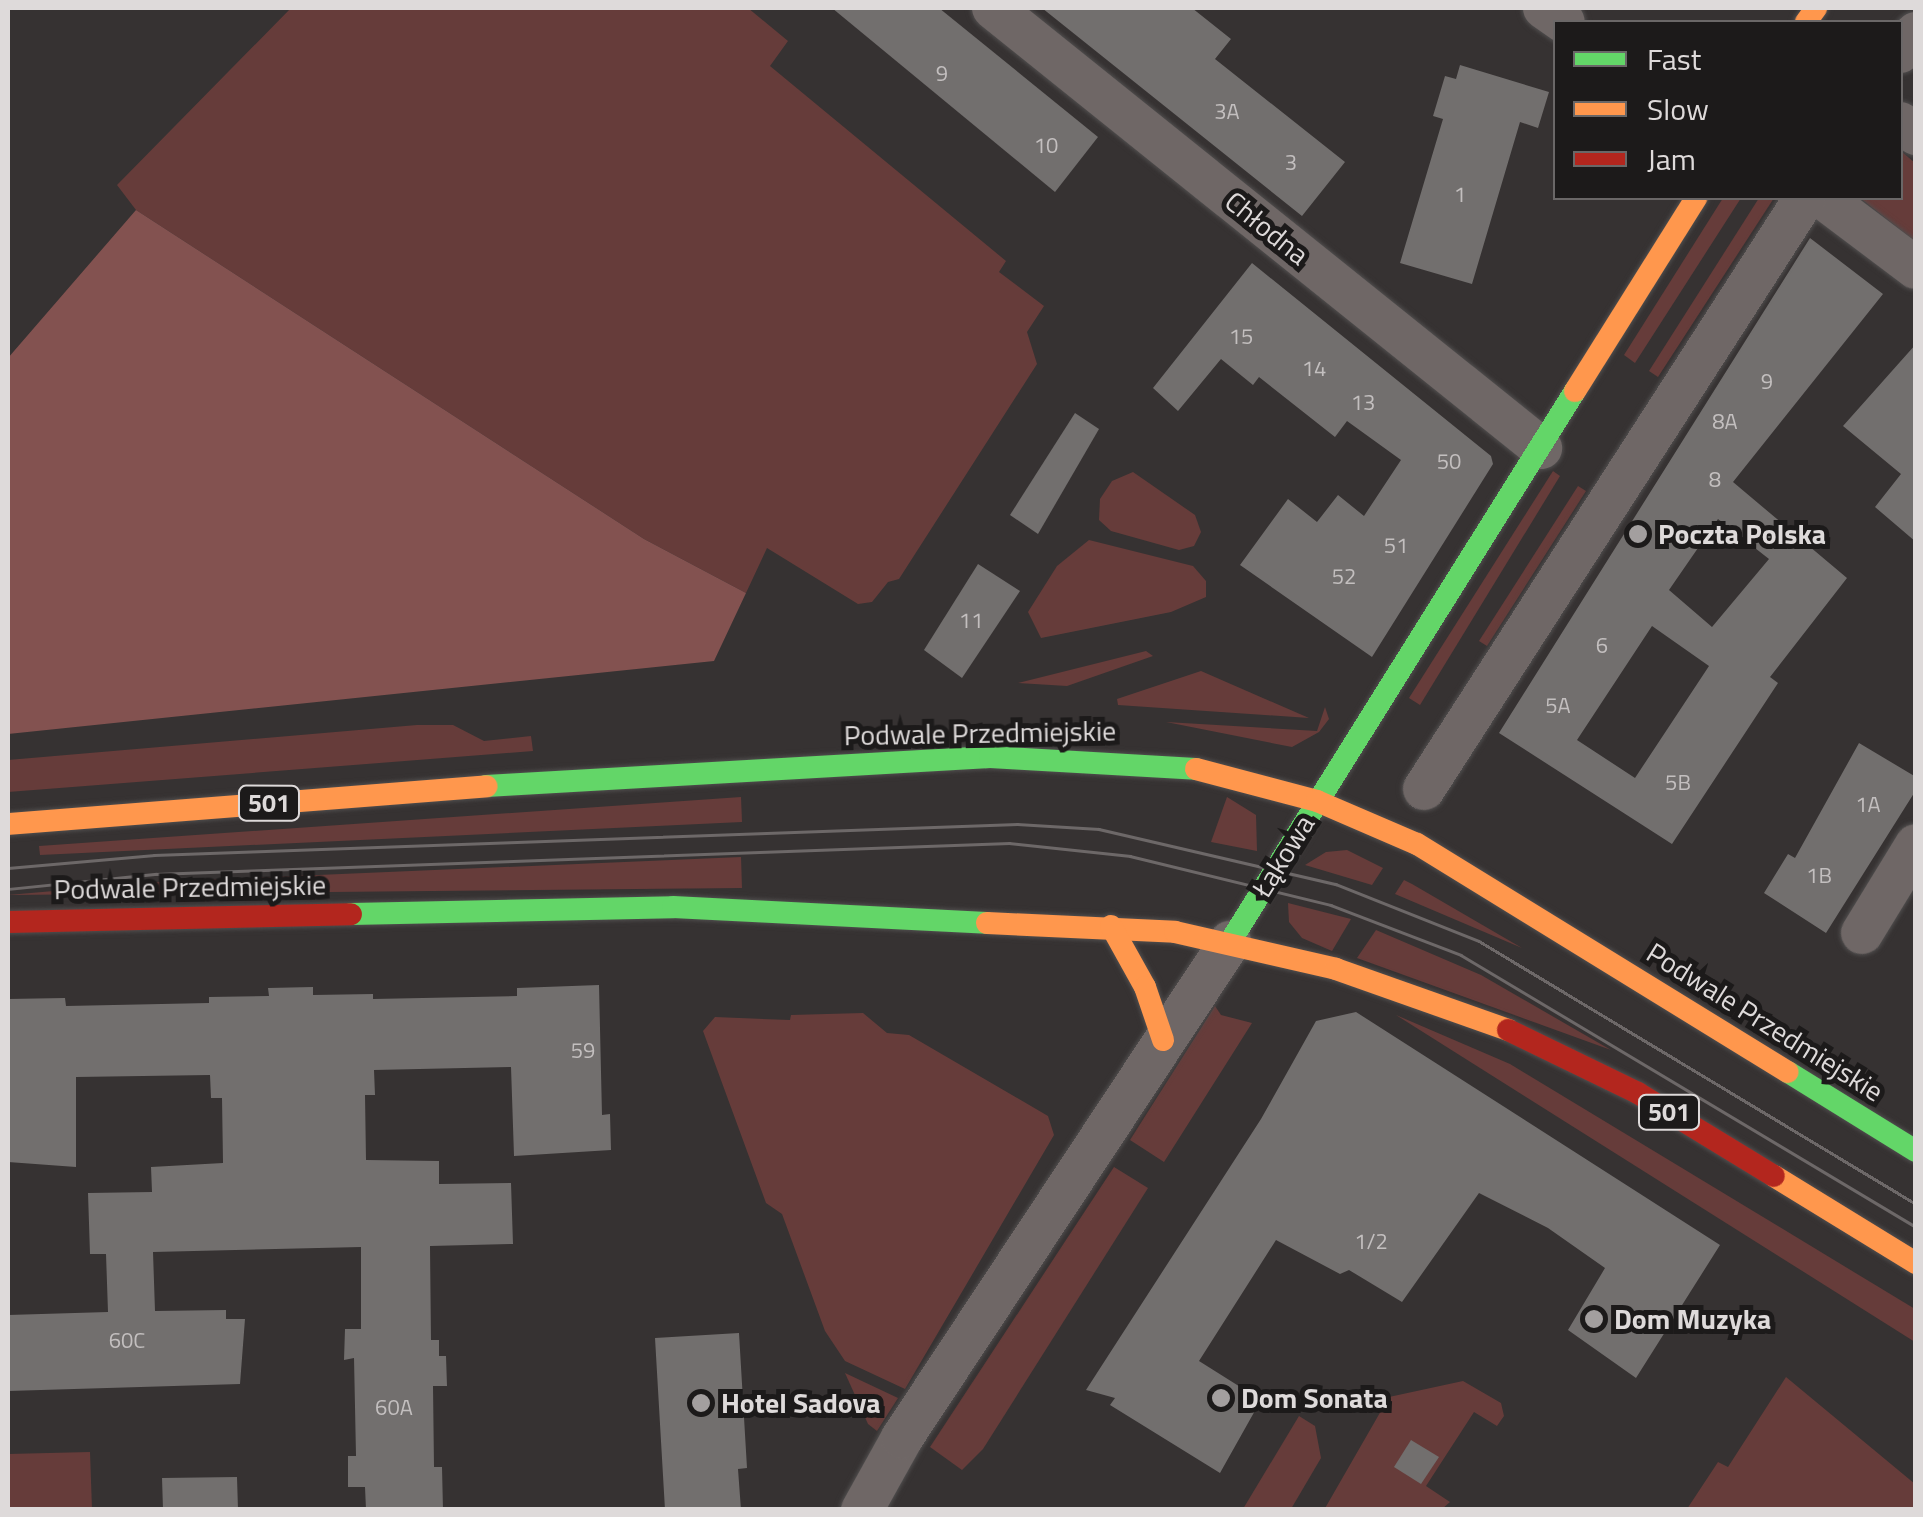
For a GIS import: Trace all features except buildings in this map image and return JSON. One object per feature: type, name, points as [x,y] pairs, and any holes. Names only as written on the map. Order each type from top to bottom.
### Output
[{"type":"main road","name":"Łąkowa","points":[[1230,942],[1695,200]]},
{"type":"main road","name":"Podwale Przedmiejskie","points":[[8,824],[549,781],[990,757],[1138,761],[1222,773],[1317,801],[1438,856],[1916,1151]]},
{"type":"main road","name":"Podwale Przedmiejskie","points":[[8,922],[673,907],[1112,926],[1230,942],[1378,981],[1545,1046],[1638,1093],[1916,1263]]},
{"type":"main road","points":[[1112,926],[1146,987],[1163,1040]]},
{"type":"street","name":"Chłodna","points":[[993,8],[1541,448]]},
{"type":"street","points":[[1424,789],[1804,200]]},
{"type":"street","points":[[1826,200],[1916,268]]},
{"type":"street","points":[[1862,933],[1916,845]]},
{"type":"street","name":"Łąkowa","points":[[862,1510],[1230,942]]},
{"type":"shaded area","points":[[291,8],[748,8],[788,41],[770,66],[1006,261],[999,272],[1044,306],[1027,332],[1037,364],[899,579],[888,582],[872,602],[858,604],[767,548],[746,593],[644,539],[136,210],[117,185]]},
{"type":"shaded area","points":[[1903,153],[1915,163],[1915,241],[1863,200],[1903,200]]},
{"type":"shaded area","points":[[1722,200],[1740,200],[1635,363],[1624,355]]},
{"type":"shaded area","points":[[1758,200],[1773,200],[1658,377],[1649,371]]},
{"type":"shaded area","points":[[136,210],[644,539],[746,593],[714,661],[8,734],[8,358]]},
{"type":"shaded area","points":[[1553,471],[1560,476],[1420,705],[1409,698]]},
{"type":"shaded area","points":[[1133,472],[1195,515],[1201,532],[1194,546],[1179,550],[1111,531],[1099,520],[1100,499],[1112,481]]},
{"type":"shaded area","points":[[1578,486],[1586,491],[1487,646],[1479,641]]},
{"type":"shaded area","points":[[1089,540],[1193,566],[1206,581],[1206,597],[1171,612],[1041,638],[1028,612],[1057,566]]},
{"type":"shaded area","points":[[1146,651],[1153,656],[1067,686],[1018,683]]},
{"type":"shaded area","points":[[1201,671],[1309,718],[1118,705],[1117,699]]},
{"type":"shaded area","points":[[1325,707],[1329,719],[1319,732],[1292,747],[1166,722],[1317,731]]},
{"type":"shaded area","points":[[453,725],[484,741],[531,736],[533,751],[8,792],[8,760]]},
{"type":"shaded area","points":[[741,797],[742,822],[40,855],[39,846]]},
{"type":"shaded area","points":[[1227,797],[1256,815],[1257,851],[1211,842]]},
{"type":"shaded area","points":[[1347,850],[1383,868],[1372,885],[1305,865],[1326,852]]},
{"type":"shaded area","points":[[741,857],[742,888],[8,895],[156,882]]},
{"type":"shaded area","points":[[1404,880],[1412,884],[1522,948],[1395,894]]},
{"type":"shaded area","points":[[1288,903],[1351,919],[1332,951],[1302,938],[1289,922]]},
{"type":"shaded area","points":[[1376,930],[1481,975],[1611,1050],[1357,958]]},
{"type":"shaded area","points":[[1215,1006],[1221,1015],[1252,1023],[1164,1162],[1130,1140]]},
{"type":"shaded area","points":[[863,1013],[887,1033],[909,1035],[1048,1116],[1054,1135],[905,1389],[845,1361],[825,1331],[782,1214],[766,1203],[703,1031],[715,1017],[790,1020],[791,1015]]},
{"type":"shaded area","points":[[1396,1015],[1510,1064],[1915,1309],[1915,1342]]},
{"type":"shaded area","points":[[1114,1167],[1148,1188],[983,1449],[962,1470],[930,1447]]},
{"type":"shaded area","points":[[845,1373],[898,1398],[877,1431],[868,1424]]},
{"type":"shaded area","points":[[1786,1377],[1915,1484],[1915,1509],[1687,1509],[1718,1462],[1728,1467]]},
{"type":"shaded area","points":[[1463,1381],[1501,1403],[1504,1416],[1497,1426],[1474,1412],[1426,1486],[1450,1502],[1442,1509],[1324,1510],[1389,1397]]},
{"type":"shaded area","points":[[1299,1416],[1315,1426],[1321,1458],[1291,1509],[1243,1509]]},
{"type":"shaded area","points":[[90,1452],[92,1509],[8,1509],[8,1454]]},
{"type":"tram line","points":[[8,868],[154,855],[1017,824],[1099,829],[1336,884],[1479,941],[1916,1204]]},
{"type":"tram line","points":[[8,889],[155,874],[1009,843],[1130,856],[1331,905],[1461,955],[1916,1227]]},
{"type":"traffic: fast","points":[[1230,942],[1575,391]]},
{"type":"traffic: fast","points":[[486,786],[990,757],[1196,769]]},
{"type":"traffic: fast","points":[[351,914],[673,907],[987,923]]},
{"type":"traffic: fast","points":[[1788,1072],[1916,1151]]},
{"type":"traffic: slow","points":[[1807,20],[1816,8]]},
{"type":"traffic: slow","points":[[1575,391],[1695,200]]},
{"type":"traffic: slow","points":[[1196,769],[1317,801],[1417,844],[1788,1072]]},
{"type":"traffic: slow","points":[[8,824],[486,786]]},
{"type":"traffic: slow","points":[[987,923],[1175,932],[1336,969],[1508,1030]]},
{"type":"traffic: slow","points":[[1111,926],[1145,987],[1163,1040]]},
{"type":"traffic: slow","points":[[1774,1176],[1916,1263]]},
{"type":"traffic: jam","points":[[8,922],[351,914]]},
{"type":"traffic: jam","points":[[1508,1030],[1638,1093],[1774,1176]]},
{"type":"place","name":"Poczta Polska","points":[[1638,534]]},
{"type":"place","name":"Dom Muzyka","points":[[1594,1319]]},
{"type":"place","name":"Dom Sonata","points":[[1221,1398]]},
{"type":"place","name":"Hotel Sadova","points":[[701,1403]]}]
